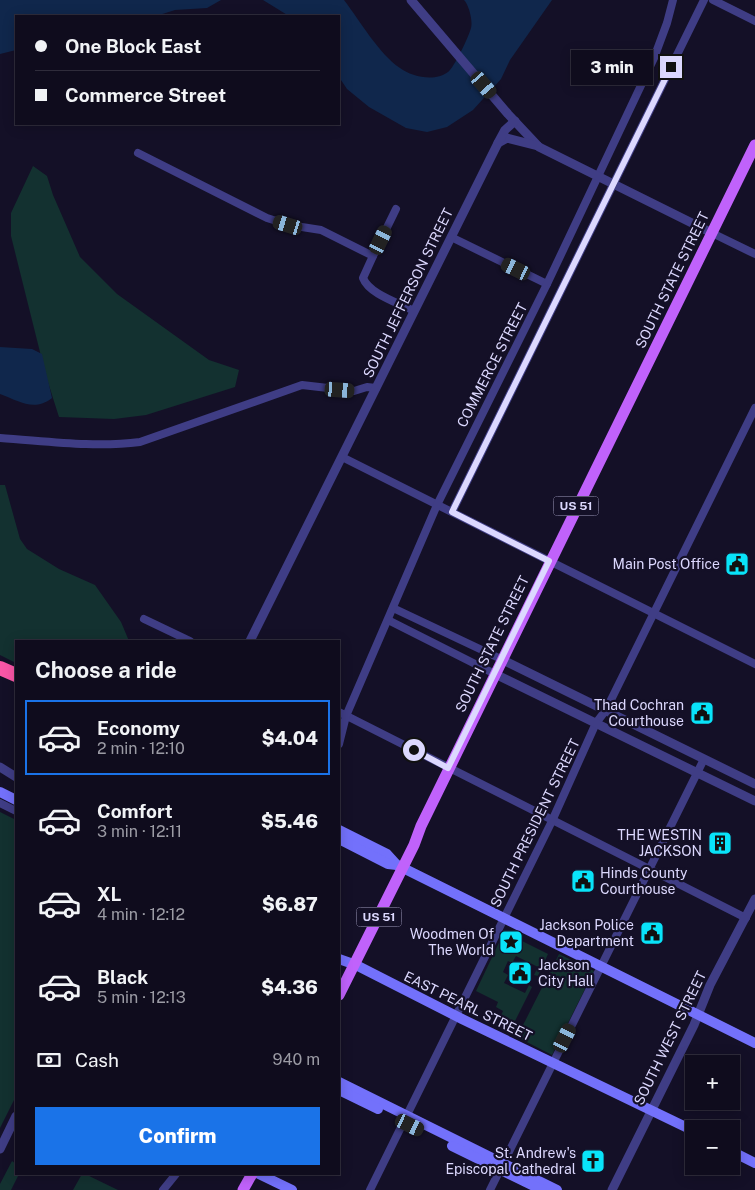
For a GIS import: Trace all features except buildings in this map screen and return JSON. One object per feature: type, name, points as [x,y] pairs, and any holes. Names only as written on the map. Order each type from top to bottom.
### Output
[{"type":"highway","points":[[0,668],[15,675]]},
{"type":"main road","name":"SOUTH STATE STREET","points":[[340,993],[356,965],[400,867],[501,659],[755,145]]},
{"type":"main road","points":[[0,792],[15,800]]},
{"type":"main road","points":[[340,831],[386,854],[400,867]]},
{"type":"main road","points":[[340,840],[388,864],[400,867],[755,1043]]},
{"type":"main road","name":"EAST PEARL STREET","points":[[340,959],[356,965],[455,1016],[685,1127]]},
{"type":"main road","points":[[340,1083],[405,1118],[502,1166],[557,1190]]},
{"type":"main road","points":[[340,1090],[405,1118]]},
{"type":"main road","points":[[740,1156],[755,1163]]},
{"type":"main road","points":[[502,1166],[542,1190]]},
{"type":"main road","points":[[243,1190],[251,1175]]},
{"type":"main road","points":[[261,1175],[292,1190]]},
{"type":"street","points":[[411,0],[508,114],[539,147]]},
{"type":"street","name":"COMMERCE STREET","points":[[340,734],[342,714],[388,620],[437,505],[546,284],[654,58],[668,23],[672,0]]},
{"type":"street","points":[[452,512],[704,0]]},
{"type":"street","points":[[713,0],[755,21]]},
{"type":"street","name":"SOUTH JEFFERSON STREET","points":[[250,640],[498,143],[505,130],[515,121]]},
{"type":"street","points":[[498,143],[507,138],[539,147],[596,177],[755,254]]},
{"type":"street","points":[[138,153],[267,218],[288,225],[321,230],[373,256]]},
{"type":"street","points":[[396,209],[363,278],[373,290],[414,311]]},
{"type":"street","points":[[451,237],[546,284]]},
{"type":"street","points":[[0,438],[116,445],[140,442],[302,385],[354,391],[367,387],[376,388]]},
{"type":"street","name":"SOUTH PRESIDENT STREET","points":[[370,1190],[552,820],[596,723],[606,710],[755,408]]},
{"type":"street","points":[[342,457],[755,664]]},
{"type":"street","points":[[393,608],[755,784]]},
{"type":"street","points":[[144,619],[188,640]]},
{"type":"street","points":[[388,620],[755,801]]},
{"type":"street","points":[[342,714],[746,918]]},
{"type":"street","points":[[490,1190],[704,759]]},
{"type":"street","points":[[0,767],[15,776]]},
{"type":"street","points":[[0,803],[15,810]]},
{"type":"street","name":"SOUTH WEST STREET","points":[[612,1190],[698,1014],[710,985],[755,899]]},
{"type":"street","points":[[0,1149],[15,1118]]},
{"type":"street","points":[[163,1190],[175,1175]]},
{"type":"green space","points":[[33,166],[47,176],[53,195],[80,257],[117,294],[209,360],[239,370],[235,387],[146,415],[114,419],[59,417],[46,376],[11,236],[11,213]]},
{"type":"green space","points":[[0,485],[5,485],[20,539],[27,549],[59,569],[95,585],[121,622],[129,640],[15,640],[15,662],[0,655]]},
{"type":"green space","points":[[0,812],[15,820],[15,1098],[0,1128]]},
{"type":"green space","points":[[504,932],[548,954],[538,976],[534,975],[538,967],[516,956],[512,963],[508,961],[503,972],[508,975],[504,983],[525,993],[529,985],[532,987],[509,1033],[496,1026],[503,1011],[496,1007],[498,1002],[476,991]]},
{"type":"green space","points":[[559,954],[594,971],[552,1055],[517,1037]]},
{"type":"green space","points":[[12,1161],[15,1163],[15,1175],[18,1175],[11,1190],[0,1190],[0,1184]]},
{"type":"green space","points":[[81,1175],[87,1175],[118,1190],[73,1190]]},
{"type":"water","points":[[0,0],[221,0],[207,8],[175,10],[159,15],[15,15],[15,50],[0,54]]},
{"type":"water","points":[[263,0],[344,0],[377,46],[392,62],[411,74],[430,78],[443,75],[451,69],[467,38],[471,28],[471,21],[469,9],[464,0],[552,0],[510,60],[501,79],[473,110],[447,127],[427,132],[406,128],[369,107],[347,89],[340,78],[340,15],[287,15]]},
{"type":"water","points":[[0,347],[32,349],[42,354],[52,398],[33,405],[0,394]]},
{"type":"place","name":"Main Post Office","points":[[737,564]]},
{"type":"place","name":"Thad Cochran Courthouse","points":[[702,713]]},
{"type":"place","name":"THE WESTIN JACKSON","points":[[720,843]]},
{"type":"place","name":"Hinds County Courthouse","points":[[583,881]]},
{"type":"place","name":"Jackson Police Department","points":[[652,933]]},
{"type":"place","name":"Woodmen Of The World","points":[[511,942]]},
{"type":"place","name":"Jackson City Hall","points":[[520,973]]},
{"type":"place","name":"St. Andrew's Episcopal Cathedral","points":[[593,1161]]},
{"type":"route","points":[[414,750],[448,768],[549,561],[452,512],[512,395],[671,67]]}]
